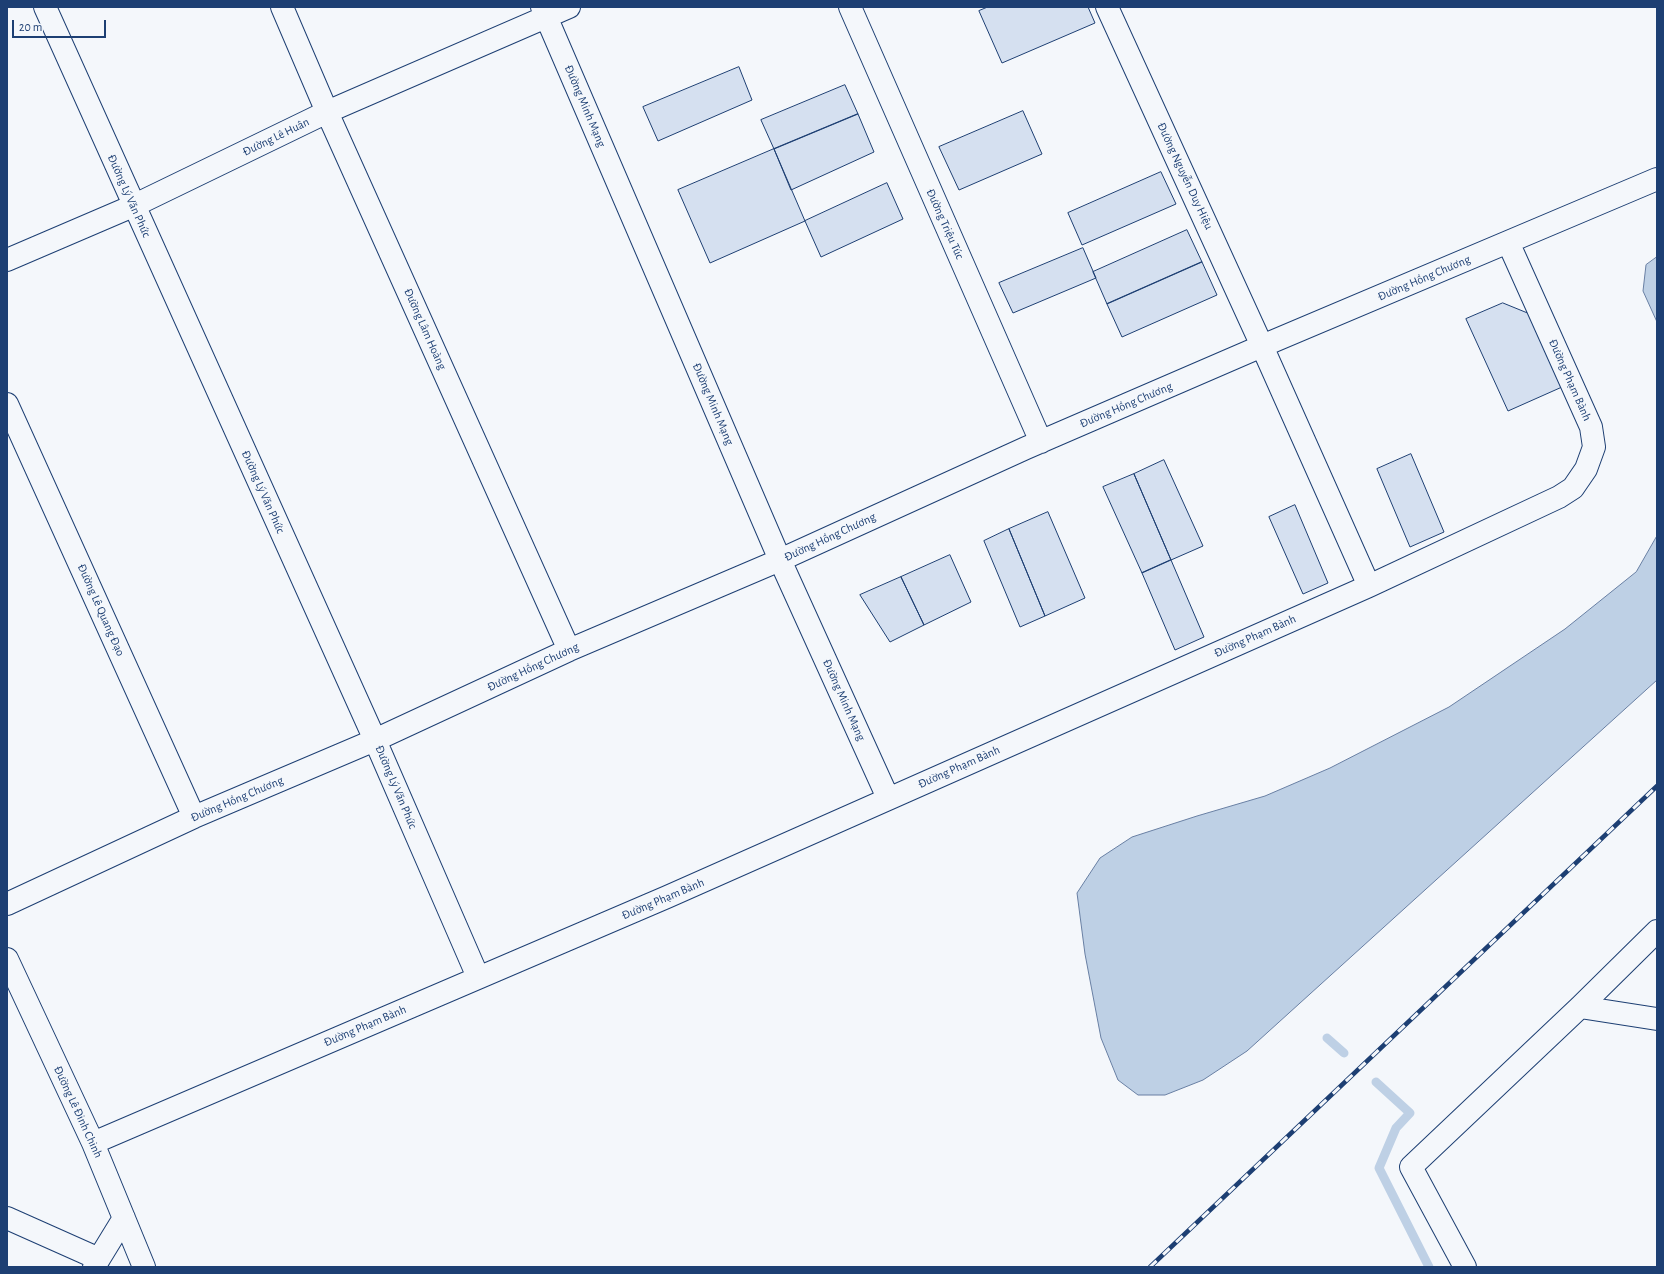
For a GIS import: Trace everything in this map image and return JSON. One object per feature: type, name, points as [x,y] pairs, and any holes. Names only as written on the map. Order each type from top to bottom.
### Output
[{"type":"street","name":"Đường Lý Văn Phức","points":[[45,7],[133,206],[375,740],[478,977]]},
{"type":"street","name":"Đường Lâm Hoàng","points":[[282,7],[327,112],[569,650]]},
{"type":"street","name":"Đường Lê Huân","points":[[7,260],[133,206],[327,112],[544,12],[569,7]]},
{"type":"street","name":"Đường Triệu Túc","points":[[850,7],[1041,442]]},
{"type":"street","name":"Đường Nguyễn Duy Hiệu","points":[[1107,7],[1262,346],[1369,586]]},
{"type":"street","name":"Đường Minh Mạng","points":[[544,12],[780,560],[888,798]]},
{"type":"street","name":"Đường Hồng Chương","points":[[7,904],[194,817],[375,740],[569,650],[780,560],[1041,442],[1262,346],[1657,179]]},
{"type":"street","name":"Đường Phạm Bành","points":[[93,1143],[667,897],[1369,586],[1559,497],[1573,488],[1586,469],[1594,447],[1591,427],[1508,242]]},
{"type":"street","name":"Đường Lê Quang Đạo","points":[[7,404],[194,817]]},
{"type":"street","points":[[1465,1267],[1411,1167],[1580,1007],[1657,931]]},
{"type":"street","name":"Đường Lê Đinh Chinh","points":[[7,959],[93,1143],[144,1267]]},
{"type":"street","points":[[1580,1007],[1657,1019]]},
{"type":"street","points":[[7,1218],[96,1263],[124,1218]]},
{"type":"water","points":[[1657,257],[1657,322],[1643,291],[1646,265]]},
{"type":"water","points":[[1657,536],[1657,680],[1247,1051],[1203,1080],[1165,1095],[1138,1095],[1118,1080],[1101,1038],[1085,954],[1077,893],[1100,858],[1132,837],[1265,796],[1330,768],[1449,707],[1565,629],[1636,572]]},
{"type":"building","points":[[988,7],[1088,7],[1095,23],[1002,63],[979,11]]},
{"type":"building","points":[[739,67],[752,100],[658,141],[643,107]]},
{"type":"building","points":[[845,85],[858,114],[774,149],[761,120]]},
{"type":"building","points":[[1023,111],[1042,154],[959,190],[939,147]]},
{"type":"building","points":[[858,114],[874,152],[791,190],[774,149]]},
{"type":"building","points":[[774,149],[805,221],[710,263],[678,190]]},
{"type":"building","points":[[1161,172],[1176,204],[1082,245],[1068,213]]},
{"type":"building","points":[[887,183],[903,219],[821,257],[805,221]]},
{"type":"building","points":[[1187,230],[1202,262],[1107,304],[1093,272]]},
{"type":"building","points":[[1083,248],[1096,278],[1013,313],[999,283]]},
{"type":"building","points":[[1202,262],[1217,295],[1122,337],[1107,304]]},
{"type":"building","points":[[1503,303],[1530,314],[1562,387],[1508,411],[1466,319]]},
{"type":"building","points":[[1411,454],[1444,532],[1410,547],[1377,469]]},
{"type":"building","points":[[1164,460],[1203,546],[1171,560],[1134,474]]},
{"type":"building","points":[[1134,474],[1171,560],[1142,573],[1103,487]]},
{"type":"building","points":[[1295,505],[1328,583],[1303,594],[1269,517]]},
{"type":"building","points":[[1048,512],[1085,598],[1045,616],[1009,529]]},
{"type":"building","points":[[1009,529],[1045,616],[1020,627],[984,541]]},
{"type":"building","points":[[950,555],[971,602],[924,625],[901,577]]},
{"type":"building","points":[[1171,560],[1204,637],[1175,650],[1142,573]]},
{"type":"building","points":[[901,577],[924,625],[890,642],[860,595]]},
{"type":"waterway","points":[[1327,1038],[1344,1053]]},
{"type":"waterway","points":[[1376,1082],[1410,1113],[1396,1128],[1379,1168],[1429,1267]]},
{"type":"railway","points":[[1150,1267],[1657,786]]}]
